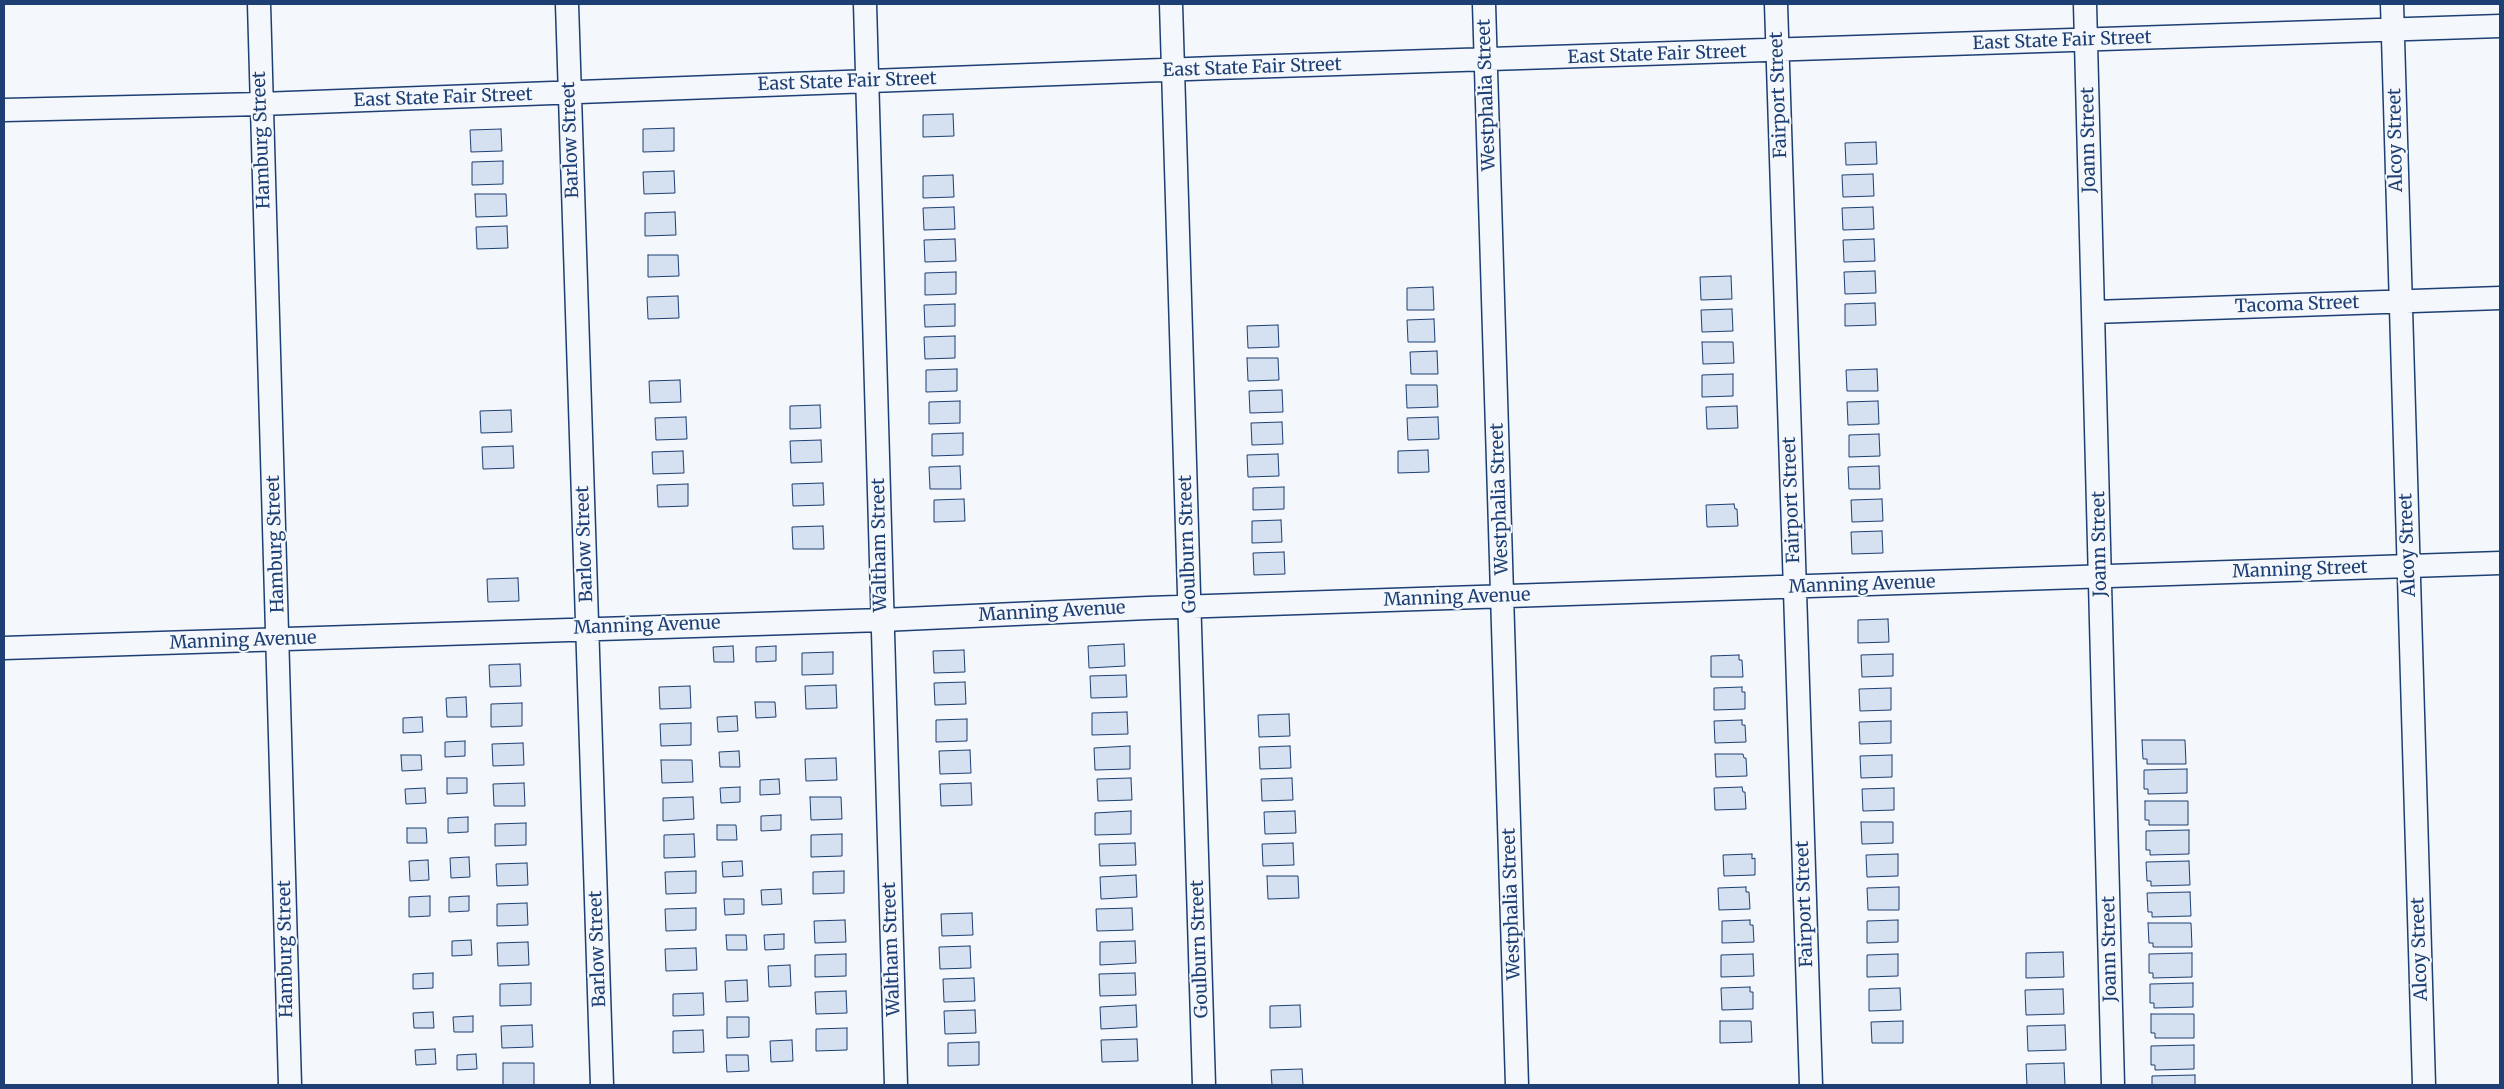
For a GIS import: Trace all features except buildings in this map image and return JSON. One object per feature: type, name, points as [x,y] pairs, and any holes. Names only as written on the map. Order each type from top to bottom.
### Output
[{"type":"street","name":"Hamburg Street","points":[[259,4],[279,640],[290,1085]]},
{"type":"street","name":"Barlow Street","points":[[567,4],[602,1085]]},
{"type":"street","name":"Waltham Street","points":[[865,4],[896,1085]]},
{"type":"street","name":"Goulburn Street","points":[[1171,4],[1204,1085]]},
{"type":"street","name":"Westphalia Street","points":[[1484,4],[1517,1085]]},
{"type":"street","name":"Fairport Street","points":[[1776,4],[1811,1085]]},
{"type":"street","name":"Joann Street","points":[[2085,4],[2113,1085]]},
{"type":"street","name":"Alcoy Street","points":[[2392,4],[2424,1085]]},
{"type":"street","name":"East State Fair Street","points":[[4,110],[261,104],[1174,70],[2500,26]]},
{"type":"street","name":"Tacoma Street","points":[[2094,312],[2500,298]]},
{"type":"street","name":"Manning Street","points":[[2100,577],[2500,563]]},
{"type":"street","name":"Manning Avenue","points":[[4,648],[882,620],[1190,607],[2100,577]]}]
